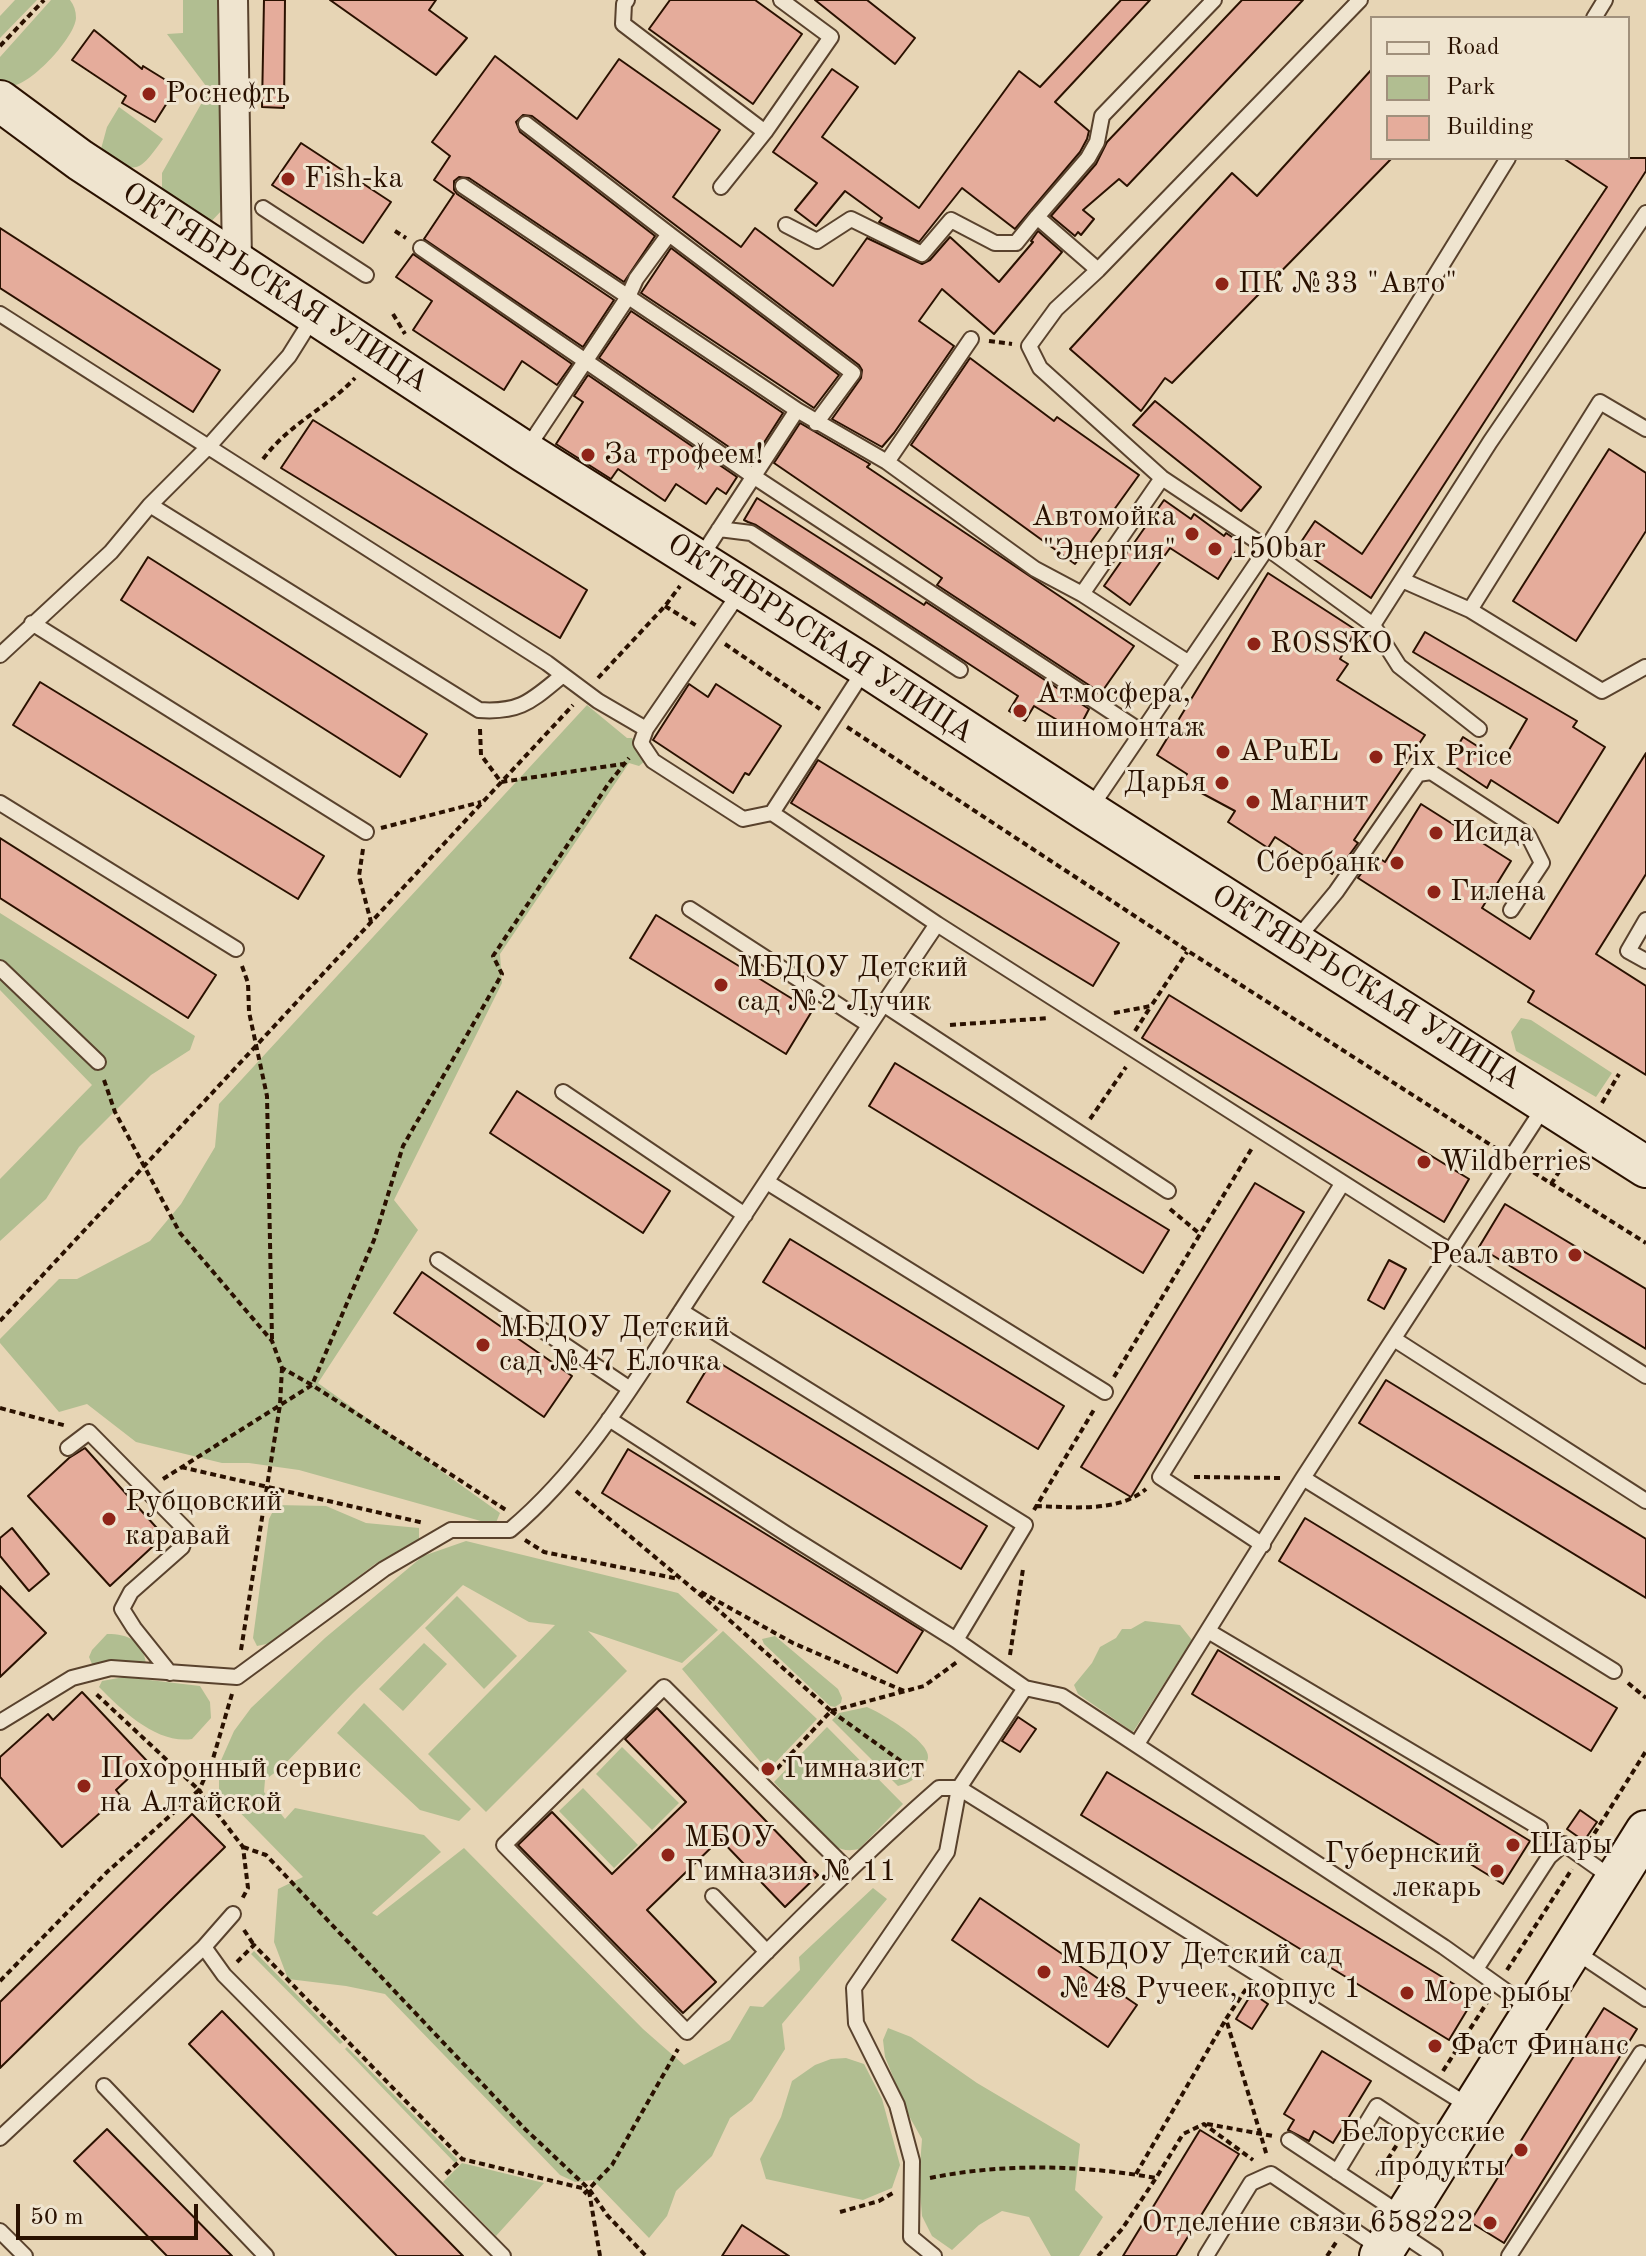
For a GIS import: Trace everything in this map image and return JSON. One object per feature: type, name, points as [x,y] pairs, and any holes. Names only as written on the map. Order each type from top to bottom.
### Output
[{"type":"main road","name":"ОКТЯБРЬСКАЯ УЛИЦА","points":[[0,101],[80,160],[525,452],[709,544],[742,589],[1646,1167]]},
{"type":"main road","points":[[1391,2238],[1646,1831]]},
{"type":"street","points":[[233,0],[237,262]]},
{"type":"lane","points":[[627,0],[623,24],[765,132]]},
{"type":"lane","points":[[721,187],[765,132],[831,37],[781,0]]},
{"type":"lane","points":[[786,225],[817,241],[851,219],[922,254],[951,220],[995,243],[1016,243],[1088,158],[1097,142],[1102,116],[1214,0]]},
{"type":"lane","points":[[1360,0],[1098,270],[1056,309],[1029,346],[1040,368],[1162,478],[1267,548],[1373,625],[1399,666],[1479,729]]},
{"type":"lane","points":[[526,124],[853,373],[816,423]]},
{"type":"lane","points":[[1088,811],[1267,548],[1507,160]]},
{"type":"lane","points":[[463,186],[816,423],[887,462],[1035,569],[1082,594],[1189,663]]},
{"type":"lane","points":[[263,208],[366,275]]},
{"type":"lane","points":[[1373,625],[1490,442],[1646,213]]},
{"type":"lane","points":[[1037,217],[1098,270]]},
{"type":"lane","points":[[525,452],[628,297],[636,279],[669,234]]},
{"type":"lane","points":[[421,248],[753,476],[1142,732]]},
{"type":"lane","points":[[0,314],[252,473],[646,729]]},
{"type":"lane","points":[[0,655],[111,552],[150,505],[209,446],[289,356],[314,315]]},
{"type":"lane","points":[[887,462],[971,339]]},
{"type":"lane","points":[[1470,610],[1600,402],[1646,429]]},
{"type":"lane","points":[[709,544],[797,410]]},
{"type":"lane","points":[[1082,594],[1162,478]]},
{"type":"lane","points":[[150,505],[479,710],[502,712],[526,705],[563,675]]},
{"type":"lane","points":[[709,544],[751,533],[960,670]]},
{"type":"lane","points":[[1402,580],[1470,610],[1602,691],[1646,666]]},
{"type":"lane","points":[[742,589],[646,729],[641,743],[653,761],[743,819],[772,813],[867,667]]},
{"type":"lane","points":[[32,623],[366,832]]},
{"type":"lane","points":[[1294,943],[1336,892],[1418,774],[1431,772],[1528,835],[1542,863],[1511,910]]},
{"type":"lane","points":[[0,803],[236,949]]},
{"type":"lane","points":[[772,813],[937,924],[1646,1376]]},
{"type":"lane","points":[[690,909],[869,1025]]},
{"type":"lane","points":[[1646,920],[1628,951],[1646,961]]},
{"type":"lane","points":[[0,1722],[72,1678],[111,1668],[237,1677],[384,1569],[451,1530],[510,1530],[522,1520],[562,1479],[630,1389],[937,924]]},
{"type":"lane","points":[[0,968],[98,1062]]},
{"type":"lane","points":[[883,1004],[1168,1191]]},
{"type":"lane","points":[[563,1092],[745,1215]]},
{"type":"lane","points":[[1137,1744],[1303,1478],[1547,1103]]},
{"type":"lane","points":[[767,1182],[1105,1392]]},
{"type":"lane","points":[[1263,1545],[1160,1477],[1342,1184]]},
{"type":"lane","points":[[438,1260],[630,1389]]},
{"type":"lane","points":[[681,1311],[1025,1525],[956,1640]]},
{"type":"lane","points":[[1394,1339],[1646,1501]]},
{"type":"lane","points":[[609,1419],[972,1650],[1025,1688],[1062,1696],[1535,2011]]},
{"type":"lane","points":[[68,1448],[89,1432],[187,1531],[182,1547],[131,1592],[122,1609],[170,1673]]},
{"type":"lane","points":[[1303,1478],[1614,1671]]},
{"type":"lane","points":[[1208,1631],[1540,1828]]},
{"type":"lane","points":[[849,1871],[664,1687],[504,1845],[687,2032],[849,1871],[939,1788],[959,1788],[1473,2108]]},
{"type":"lane","points":[[934,2256],[911,2237],[912,2161],[897,2105],[856,2023],[854,1988],[947,1852],[959,1788],[1025,1688]]},
{"type":"lane","points":[[1476,1969],[1549,1857],[1564,1844],[1616,1881]]},
{"type":"lane","points":[[713,1896],[767,1952]]},
{"type":"lane","points":[[0,2138],[204,1947],[233,1914]]},
{"type":"lane","points":[[204,1947],[224,1975],[503,2256]]},
{"type":"lane","points":[[1573,1950],[1646,1999]]},
{"type":"lane","points":[[1509,2256],[1641,2053]]},
{"type":"lane","points":[[104,2086],[266,2256]]},
{"type":"lane","points":[[1337,2172],[1377,2106],[1446,2152]]},
{"type":"lane","points":[[1289,2140],[1368,2191],[1391,2238]]},
{"type":"lane","points":[[1206,2256],[1251,2183],[1271,2174],[1348,2225],[1435,2256]]},
{"type":"lane","points":[[0,2231],[25,2256]]},
{"type":"path","points":[[0,46],[44,0]]},
{"type":"path","points":[[971,339],[1029,346]]},
{"type":"path","points":[[252,473],[279,438],[343,391],[377,355]]},
{"type":"path","points":[[0,1321],[665,606],[709,544]]},
{"type":"path","points":[[665,606],[1201,960],[1646,1243]]},
{"type":"path","points":[[479,710],[481,755],[501,782]]},
{"type":"path","points":[[147,1489],[312,1385],[374,1240],[403,1146],[502,974],[493,956],[609,783],[641,743]]},
{"type":"path","points":[[501,782],[624,764]]},
{"type":"path","points":[[371,922],[359,876],[366,832],[483,801]]},
{"type":"path","points":[[236,949],[248,983],[249,1012],[267,1096],[272,1341],[282,1368],[522,1520]]},
{"type":"path","points":[[1080,1134],[1131,1048],[1151,1006]]},
{"type":"path","points":[[98,1062],[115,1112],[180,1233],[272,1341]]},
{"type":"path","points":[[1007,1675],[1022,1588],[1025,1525],[1262,1132]]},
{"type":"path","points":[[1168,1191],[1170,1208],[1200,1234]]},
{"type":"path","points":[[0,1408],[89,1432]]},
{"type":"path","points":[[181,1467],[451,1530]]},
{"type":"path","points":[[1036,1506],[1091,1508],[1137,1497],[1160,1477],[1303,1478]]},
{"type":"path","points":[[562,1479],[692,1587],[793,1643],[904,1691]]},
{"type":"path","points":[[510,1530],[544,1552],[682,1580]]},
{"type":"path","points":[[692,1587],[831,1711],[939,1788]]},
{"type":"path","points":[[762,1785],[831,1711],[924,1686],[972,1650]]},
{"type":"path","points":[[0,1981],[107,1872],[199,1790],[89,1688],[72,1678]]},
{"type":"path","points":[[1435,2083],[1646,1751]]},
{"type":"path","points":[[243,1847],[266,1855],[646,2256]]},
{"type":"path","points":[[224,1975],[254,1945],[462,2159],[587,2192]]},
{"type":"path","points":[[1136,2174],[1256,1973]]},
{"type":"path","points":[[1226,2019],[1262,2133]]},
{"type":"path","points":[[587,2192],[612,2165],[687,2032]]},
{"type":"path","points":[[1204,2124],[1271,2174]]},
{"type":"path","points":[[1098,2256],[1122,2229],[1183,2134],[1204,2124],[1289,2140]]},
{"type":"path","points":[[1368,2191],[1409,2127]]},
{"type":"path","points":[[840,2212],[879,2201],[912,2182],[971,2169],[1105,2169],[1156,2178]]},
{"type":"path","points":[[587,2192],[600,2256]]},
{"type":"path","points":[[1327,2256],[1348,2225]]},
{"type":"green space","points":[[15,0],[37,0],[0,38],[0,16]]},
{"type":"green space","points":[[51,0],[70,0],[74,6],[76,18],[68,36],[41,69],[30,77],[12,86],[0,83],[0,57]]},
{"type":"green space","points":[[183,0],[224,0],[224,208],[207,226],[162,194],[162,173],[209,90],[167,34],[183,33]]},
{"type":"green space","points":[[119,107],[163,139],[148,159],[135,167],[122,164],[101,149],[107,127]]},
{"type":"green space","points":[[587,705],[627,738],[632,738],[645,761],[639,766],[629,763],[500,954],[502,983],[394,1200],[418,1230],[318,1383],[500,1513],[495,1525],[299,1470],[249,1463],[222,1463],[136,1442],[87,1404],[59,1412],[0,1343],[0,1339],[59,1279],[77,1279],[150,1241],[181,1204],[215,1147],[219,1104]]},
{"type":"green space","points":[[0,913],[195,1036],[190,1050],[151,1075],[79,1147],[46,1199],[0,1241],[0,1179],[92,1085],[0,990]]},
{"type":"green space","points":[[1521,1018],[1531,1020],[1612,1073],[1596,1097],[1516,1051],[1511,1032]]},
{"type":"green space","points":[[276,1505],[326,1506],[366,1523],[419,1528],[419,1539],[375,1564],[271,1643],[257,1646],[253,1638],[269,1519]]},
{"type":"green space","points":[[466,1541],[678,1593],[718,1630],[682,1663],[588,1631],[627,1671],[486,1812],[428,1754],[555,1625],[529,1622],[463,1585],[281,1768],[265,1780],[264,1792],[285,1819],[295,1808],[424,1835],[441,1852],[372,1913],[377,1916],[464,1848],[643,2029],[684,2065],[730,2040],[750,2006],[763,2007],[800,1970],[799,1957],[873,1888],[887,1899],[782,2024],[785,2049],[752,2101],[730,2118],[712,2156],[676,2191],[667,2216],[649,2238],[593,2180],[575,2182],[560,2175],[385,1994],[288,1979],[274,1942],[278,1889],[303,1877],[219,1791],[219,1765],[234,1731],[251,1708],[325,1638],[423,1556]]},
{"type":"green space","points":[[457,1596],[517,1656],[484,1689],[425,1628]]},
{"type":"green space","points":[[1145,1621],[1180,1625],[1192,1640],[1133,1732],[1078,1694],[1074,1685],[1092,1663],[1100,1647],[1116,1638],[1122,1629],[1131,1629]]},
{"type":"green space","points":[[723,1631],[817,1719],[774,1764],[768,1758],[762,1764],[682,1669]]},
{"type":"green space","points":[[107,1634],[134,1640],[142,1650],[146,1664],[92,1664],[89,1657],[92,1650]]},
{"type":"green space","points":[[775,1636],[838,1689],[841,1703],[830,1706],[764,1644],[762,1639]]},
{"type":"green space","points":[[424,1643],[447,1664],[403,1711],[379,1689]]},
{"type":"green space","points":[[124,1677],[200,1686],[210,1702],[211,1718],[192,1739],[179,1739],[153,1731],[129,1715],[99,1687],[102,1681]]},
{"type":"green space","points":[[364,1703],[471,1809],[459,1821],[420,1810],[337,1733]]},
{"type":"green space","points":[[867,1707],[914,1736],[927,1751],[925,1764],[909,1782],[898,1786],[832,1720],[839,1713]]},
{"type":"green space","points":[[827,1727],[903,1804],[859,1849],[843,1849],[827,1840],[774,1782]]},
{"type":"green space","points":[[622,1747],[679,1803],[652,1830],[596,1774]]},
{"type":"green space","points":[[583,1788],[638,1845],[614,1868],[559,1811]]},
{"type":"green space","points":[[254,1951],[343,2042],[340,2044],[251,1954]]},
{"type":"green space","points":[[888,2028],[911,2037],[977,2083],[1080,2144],[1075,2190],[1103,2217],[1079,2256],[1051,2256],[1029,2217],[1002,2211],[979,2225],[952,2250],[932,2236],[922,2216],[919,2179],[922,2139],[885,2057],[883,2040]]},
{"type":"green space","points":[[347,2047],[458,2160],[455,2163],[345,2049]]},
{"type":"green space","points":[[846,2058],[864,2064],[882,2099],[900,2165],[892,2188],[863,2200],[766,2179],[760,2159],[781,2117],[792,2081],[815,2065]]},
{"type":"green space","points":[[462,2163],[544,2183],[496,2236],[443,2182]]},
{"type":"building","points":[[264,0],[285,0],[284,108],[262,107]]},
{"type":"building","points":[[330,0],[436,0],[429,10],[467,38],[436,75]]},
{"type":"building","points":[[670,0],[755,0],[802,34],[753,104],[649,29]]},
{"type":"building","points":[[815,0],[867,0],[915,38],[895,64]]},
{"type":"building","points":[[1121,0],[1150,0],[1055,102],[1089,131],[1087,139],[1080,152],[1015,229],[962,188],[919,242],[879,222],[882,218],[845,191],[816,226],[795,210],[817,183],[773,152],[832,69],[858,87],[822,137],[919,208],[1019,71],[1040,87]]},
{"type":"building","points":[[1242,0],[1303,0],[1127,186],[1119,179],[1083,210],[1094,219],[1081,235],[1078,232],[1075,236],[1051,216],[1096,164],[1107,142]]},
{"type":"building","points":[[94,30],[142,69],[143,66],[177,87],[155,122],[122,103],[126,96],[72,60]]},
{"type":"building","points":[[495,56],[577,119],[619,59],[720,130],[673,197],[741,247],[755,228],[833,286],[867,238],[922,264],[930,260],[950,237],[999,282],[1033,242],[1038,231],[1062,252],[994,334],[942,289],[919,321],[954,346],[882,447],[832,419],[861,378],[859,365],[532,116],[523,115],[516,122],[520,132],[655,236],[624,282],[469,178],[459,177],[454,181],[457,194],[614,300],[583,347],[424,239],[454,194],[434,180],[450,156],[432,142]]},
{"type":"building","name":"ПК №33 \"Авто\"","points":[[1370,71],[1370,160],[1390,160],[1172,383],[1165,378],[1141,411],[1070,349],[1232,173],[1257,196]]},
{"type":"building","points":[[301,143],[391,202],[363,243],[272,185]]},
{"type":"building","points":[[1646,158],[1646,171],[1371,598],[1297,548],[1315,521],[1362,554],[1607,187],[1566,160]]},
{"type":"building","points":[[0,228],[220,370],[193,412],[0,288]]},
{"type":"building","points":[[671,248],[839,375],[814,408],[641,293]]},
{"type":"building","points":[[413,254],[572,364],[557,385],[522,361],[504,390],[413,330],[432,301],[396,277]]},
{"type":"building","points":[[631,311],[783,413],[758,452],[755,450],[748,460],[599,358]]},
{"type":"building","points":[[970,358],[1054,421],[1057,417],[1139,475],[1075,564],[911,445]]},
{"type":"building","points":[[588,375],[737,477],[726,494],[717,488],[706,504],[676,484],[665,501],[618,469],[611,479],[556,444],[583,402],[574,396]]},
{"type":"building","points":[[1155,401],[1261,487],[1241,511],[1133,425]]},
{"type":"building","points":[[313,420],[587,590],[560,638],[281,468]]},
{"type":"building","points":[[800,423],[870,464],[867,467],[1134,646],[1101,693],[937,585],[942,578],[774,463]]},
{"type":"building","points":[[1609,449],[1646,473],[1646,531],[1576,641],[1513,601]]},
{"type":"building","points":[[757,498],[924,605],[926,602],[1089,709],[1077,732],[1034,706],[1025,721],[1009,711],[1018,696],[744,520]]},
{"type":"building","points":[[1164,500],[1191,519],[1194,514],[1224,536],[1226,533],[1241,543],[1218,579],[1170,548],[1130,605],[1104,586]]},
{"type":"building","points":[[148,557],[427,734],[400,777],[121,600]]},
{"type":"building","points":[[1268,573],[1356,630],[1340,659],[1348,664],[1337,680],[1425,735],[1354,840],[1358,843],[1332,874],[1275,837],[1268,848],[1228,822],[1235,811],[1181,782],[1187,774],[1157,755]]},
{"type":"building","points":[[1425,632],[1577,721],[1573,727],[1605,747],[1558,823],[1491,780],[1487,788],[1448,762],[1463,737],[1502,762],[1527,719],[1413,652]]},
{"type":"building","points":[[40,682],[324,856],[298,899],[13,725]]},
{"type":"building","points":[[689,684],[708,697],[716,684],[781,726],[749,775],[745,773],[733,793],[653,740]]},
{"type":"building","points":[[1646,753],[1646,874],[1596,954],[1646,986],[1646,1075],[1528,1002],[1534,991],[1358,878],[1374,855],[1385,862],[1421,804],[1511,861],[1482,908],[1530,939]]},
{"type":"building","points":[[818,760],[1119,943],[1093,986],[791,803]]},
{"type":"building","points":[[0,838],[216,975],[188,1018],[0,898]]},
{"type":"building","name":"МБДОУ Детский сад №2 Лучик","points":[[656,915],[812,1011],[786,1054],[630,958]]},
{"type":"building","points":[[1169,995],[1469,1179],[1444,1222],[1142,1038]]},
{"type":"building","points":[[895,1063],[1169,1230],[1143,1273],[869,1106]]},
{"type":"building","points":[[517,1091],[670,1191],[643,1233],[490,1133]]},
{"type":"building","points":[[1255,1183],[1304,1212],[1131,1497],[1081,1467]]},
{"type":"building","points":[[1505,1204],[1646,1289],[1646,1349],[1479,1247]]},
{"type":"building","points":[[790,1239],[1064,1406],[1038,1449],[763,1282]]},
{"type":"building","points":[[1389,1260],[1406,1269],[1384,1309],[1368,1300]]},
{"type":"building","name":"МБДОУ Детский сад №47 Елочка","points":[[422,1272],[572,1376],[544,1417],[394,1313]]},
{"type":"building","points":[[713,1359],[987,1526],[961,1569],[687,1402]]},
{"type":"building","points":[[1386,1380],[1646,1539],[1646,1598],[1359,1423]]},
{"type":"building","name":"Рубцовский каравай","points":[[85,1448],[164,1536],[110,1586],[28,1496],[69,1458]]},
{"type":"building","points":[[628,1449],[923,1631],[897,1673],[602,1493]]},
{"type":"building","points":[[1305,1518],[1617,1708],[1591,1751],[1279,1561]]},
{"type":"building","points":[[12,1528],[49,1574],[29,1591],[0,1556],[0,1538]]},
{"type":"building","points":[[0,1586],[46,1633],[0,1677]]},
{"type":"building","points":[[1218,1650],[1530,1841],[1503,1884],[1192,1694]]},
{"type":"building","name":"Похоронный сервис на Алтайской","points":[[82,1692],[147,1761],[116,1790],[120,1795],[62,1847],[0,1777],[0,1757],[48,1714],[53,1720]]},
{"type":"building","name":"МБОУ Гимназия № 11","points":[[657,1708],[818,1875],[785,1907],[720,1839],[647,1910],[716,1982],[683,2013],[518,1845],[552,1812],[612,1874],[686,1802],[625,1739]]},
{"type":"building","points":[[1018,1717],[1036,1729],[1020,1752],[1002,1741]]},
{"type":"building","points":[[1107,1772],[1475,1997],[1449,2040],[1081,1815]]},
{"type":"building","points":[[1580,1810],[1597,1822],[1584,1841],[1567,1829]]},
{"type":"building","points":[[192,1814],[225,1847],[0,2068],[0,2002]]},
{"type":"building","name":"МБДОУ Детский сад №48 Ручеек, корпус 1","points":[[980,1898],[1137,2005],[1108,2047],[952,1940]]},
{"type":"building","points":[[1252,1993],[1268,2004],[1252,2029],[1236,2019]]},
{"type":"building","points":[[1604,2008],[1637,2029],[1504,2243],[1470,2222]]},
{"type":"building","points":[[222,2011],[463,2256],[397,2256],[189,2044]]},
{"type":"building","points":[[1322,2051],[1371,2081],[1333,2143],[1314,2131],[1309,2141],[1288,2130],[1294,2120],[1284,2114]]},
{"type":"building","points":[[107,2129],[232,2256],[167,2256],[74,2161]]},
{"type":"building","points":[[1200,2130],[1239,2154],[1176,2256],[1123,2256]]},
{"type":"building","points":[[742,2225],[789,2256],[722,2256]]},
{"type":"place","name":"Роснефть","points":[[149,94]]},
{"type":"place","name":"Fish-ka","points":[[288,179]]},
{"type":"place","name":"ПК №33 \"Авто\"","points":[[1222,284]]},
{"type":"place","name":"За трофеем!","points":[[588,455]]},
{"type":"place","name":"Автомойка \"Энергия\"","points":[[1192,534]]},
{"type":"place","name":"150bar","points":[[1215,549]]},
{"type":"place","name":"ROSSKO","points":[[1254,644]]},
{"type":"place","name":"Атмосфера, шиномонтаж","points":[[1020,711]]},
{"type":"place","name":"APuEL","points":[[1223,752]]},
{"type":"place","name":"Fix Price","points":[[1376,757]]},
{"type":"place","name":"Дарья","points":[[1222,783]]},
{"type":"place","name":"Магнит","points":[[1253,802]]},
{"type":"place","name":"Исида","points":[[1436,833]]},
{"type":"place","name":"Сбербанк","points":[[1397,863]]},
{"type":"place","name":"Гилена","points":[[1434,892]]},
{"type":"place","name":"МБДОУ Детский сад №2 Лучик","points":[[721,985]]},
{"type":"place","name":"Wildberries","points":[[1424,1162]]},
{"type":"place","name":"Реал авто","points":[[1575,1255]]},
{"type":"place","name":"МБДОУ Детский сад №47 Елочка","points":[[483,1345]]},
{"type":"place","name":"Рубцовский каравай","points":[[109,1519]]},
{"type":"place","name":"Гимназист","points":[[768,1769]]},
{"type":"place","name":"Похоронный сервис на Алтайской","points":[[84,1786]]},
{"type":"place","name":"Шары","points":[[1513,1845]]},
{"type":"place","name":"МБОУ Гимназия № 11","points":[[668,1855]]},
{"type":"place","name":"Губернский лекарь","points":[[1497,1871]]},
{"type":"place","name":"МБДОУ Детский сад №48 Ручеек, корпус 1","points":[[1044,1972]]},
{"type":"place","name":"Море рыбы","points":[[1407,1993]]},
{"type":"place","name":"Фаст Финанс","points":[[1435,2046]]},
{"type":"place","name":"Белорусские продукты","points":[[1521,2150]]},
{"type":"place","name":"Отделение связи 658222","points":[[1490,2223]]}]
